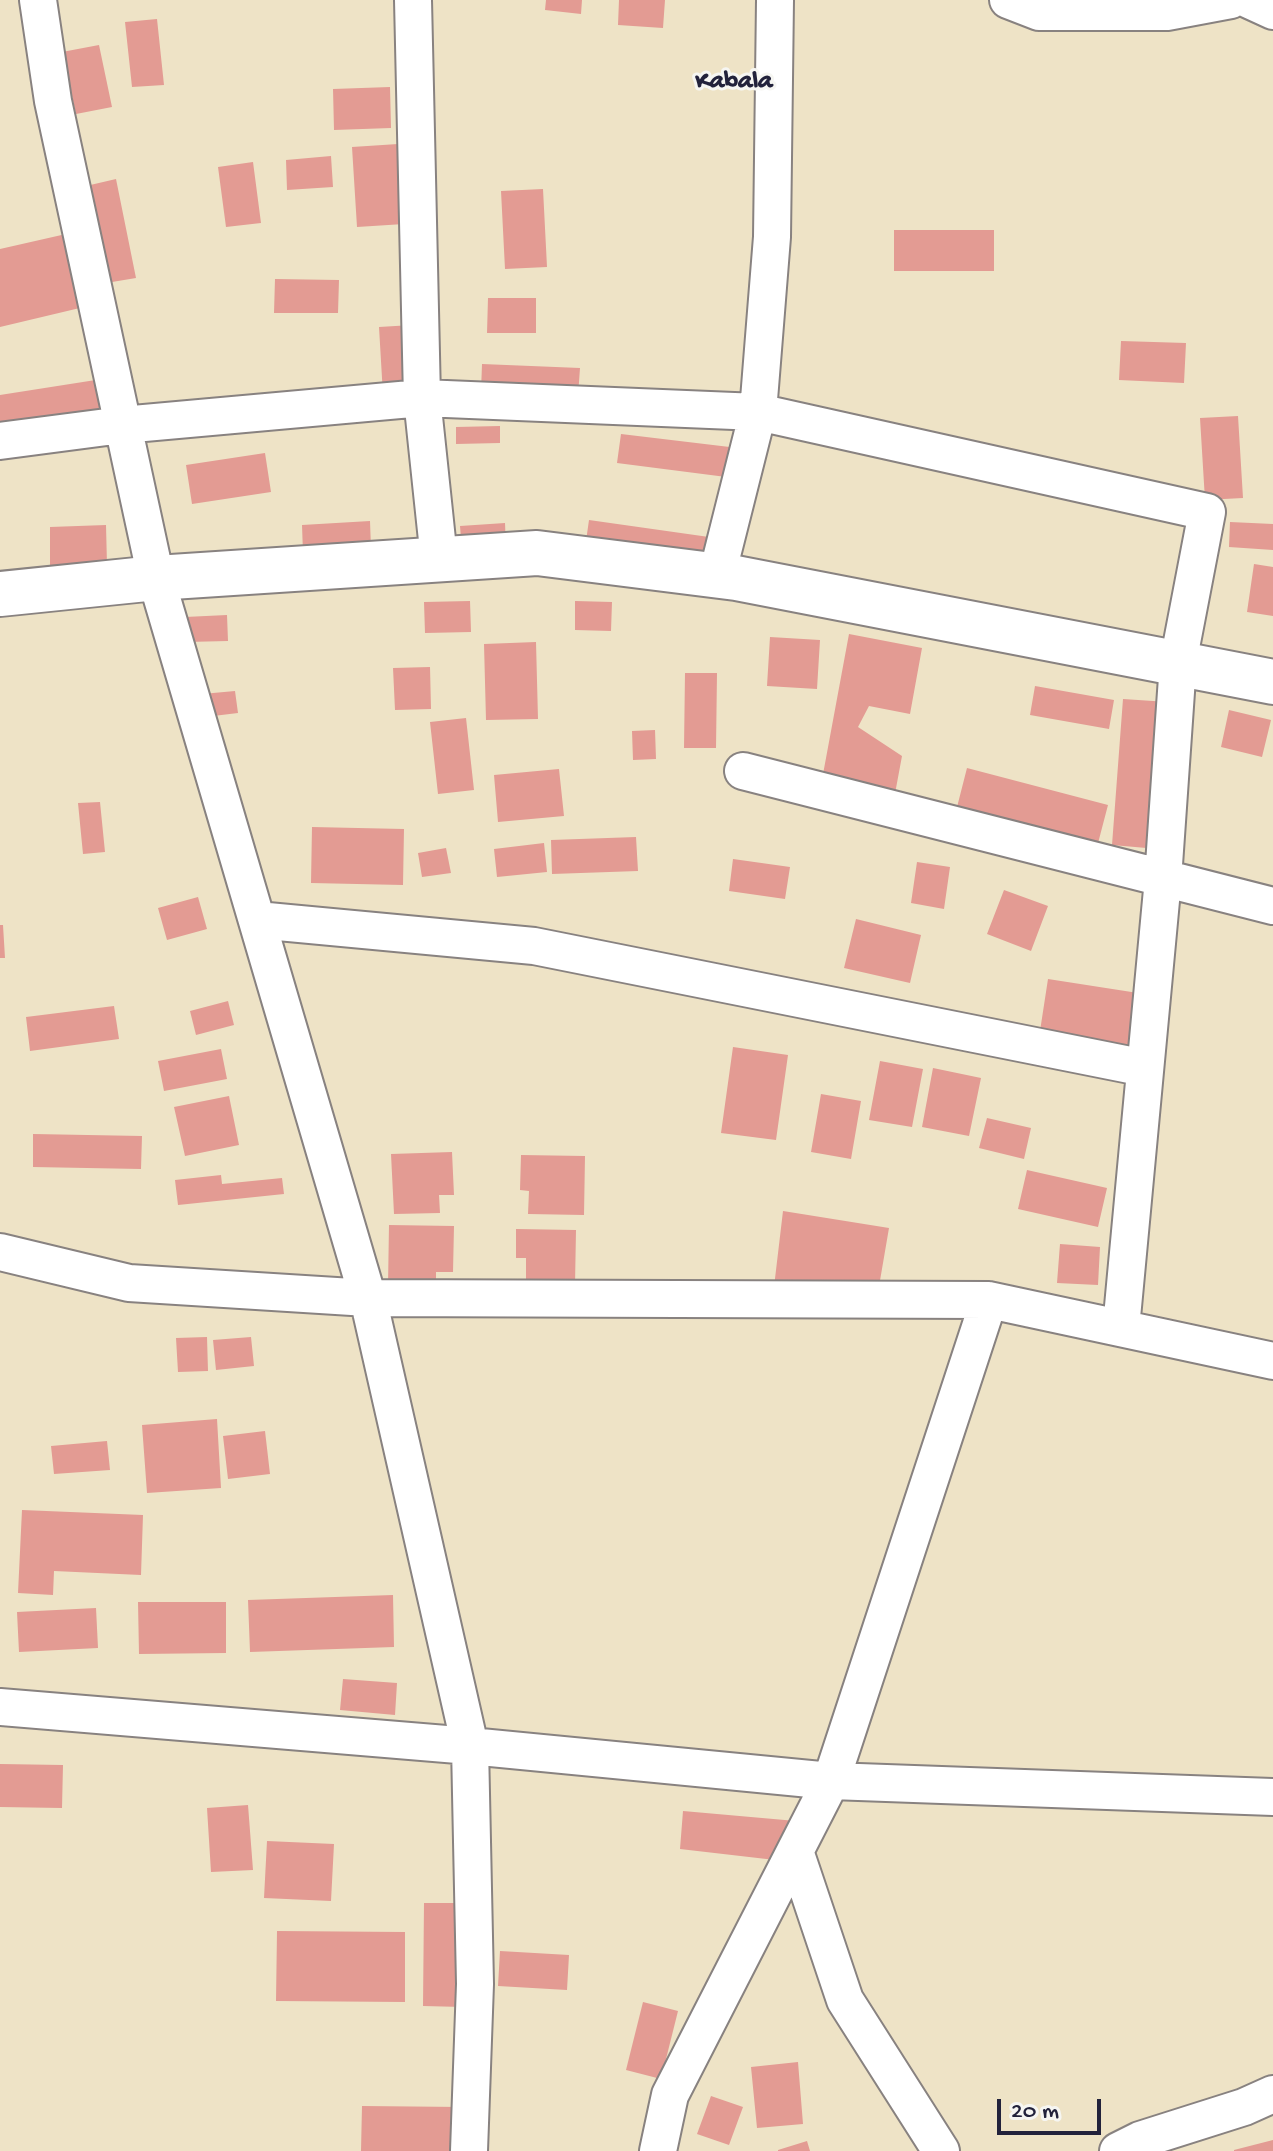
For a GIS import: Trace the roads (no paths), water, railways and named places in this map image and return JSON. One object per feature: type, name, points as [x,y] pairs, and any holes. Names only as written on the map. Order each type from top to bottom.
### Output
[{"type":"street","points":[[38,0],[53,101],[156,578],[368,1298],[470,1746],[475,1984],[469,2151]]},
{"type":"street","points":[[413,0],[422,398],[439,559]]},
{"type":"street","points":[[717,575],[758,412],[772,237],[775,0]]},
{"type":"street","points":[[1008,0],[1039,12],[1167,12],[1231,0]]},
{"type":"street","points":[[1249,0],[1273,11]]},
{"type":"street","points":[[0,441],[122,425],[422,398],[758,412],[1207,512],[1178,663],[1163,879],[1121,1328]]},
{"type":"street","points":[[0,594],[156,578],[537,553],[717,575],[1273,682]]},
{"type":"street","points":[[743,771],[1273,906]]},
{"type":"street","points":[[257,920],[534,946],[1145,1068]]},
{"type":"street","points":[[0,1252],[129,1283],[368,1298],[989,1300],[1273,1361]]},
{"type":"street","points":[[658,2151],[670,2095],[831,1781],[989,1300]]},
{"type":"street","points":[[0,1707],[470,1746],[831,1781],[1273,1797]]},
{"type":"street","points":[[795,1851],[845,2000],[941,2151]]},
{"type":"street","points":[[1118,2151],[1140,2140],[1244,2107],[1273,2094]]},
{"type":"district","name":"Kabala","points":[[734,83]]}]
